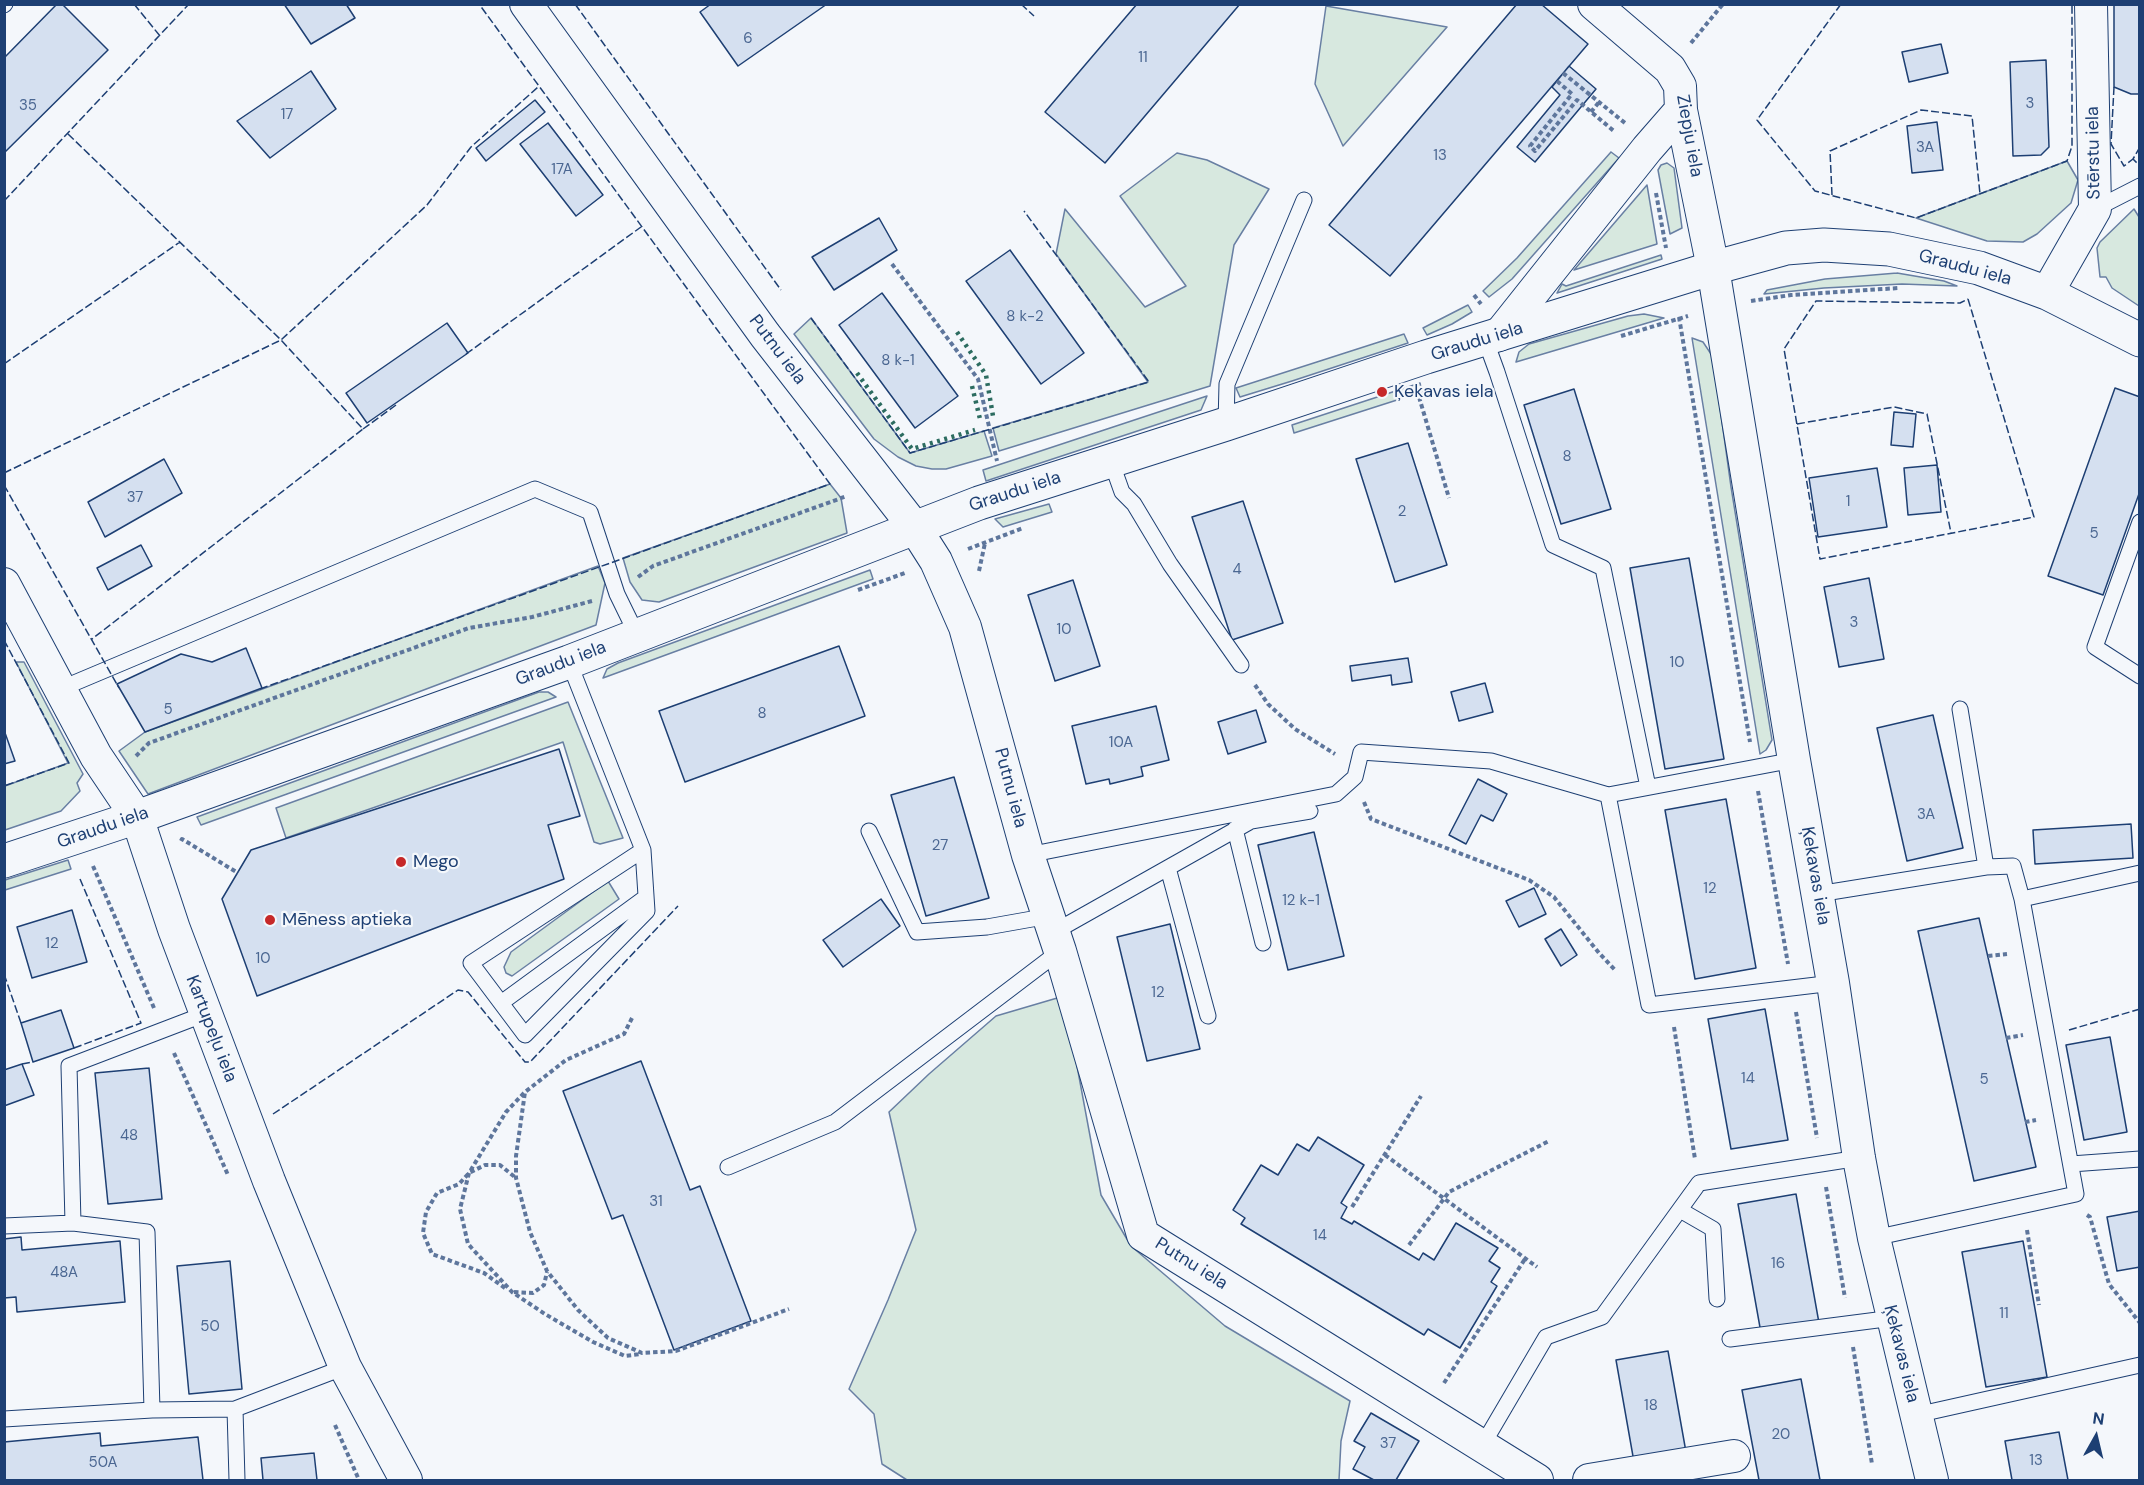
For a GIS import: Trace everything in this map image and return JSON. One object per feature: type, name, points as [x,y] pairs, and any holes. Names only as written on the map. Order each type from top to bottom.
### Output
[{"type":"main road","name":"Graudu iela","points":[[4,861],[142,831],[636,635],[979,503],[1713,268],[1786,248],[1824,245],[1889,249],[1979,268],[2047,293]]},
{"type":"main road","points":[[2047,293],[2139,340]]},
{"type":"street","name":"Putnu iela","points":[[526,4],[765,335],[915,528],[936,561],[965,627],[1028,855],[1054,933],[1143,1234],[1538,1480]]},
{"type":"street","name":"Ziepju iela","points":[[1594,4],[1670,69],[1680,86],[1682,110],[1713,268]]},
{"type":"street","name":"Stērstu iela","points":[[2047,293],[2096,209],[2091,4]]},
{"type":"street","points":[[1492,337],[1647,149],[1682,110]]},
{"type":"street","name":"Ķekavas iela","points":[[1713,268],[1833,982],[1859,1158],[1874,1238],[1932,1480]]},
{"type":"street","name":"Kartupeļu iela","points":[[4,584],[96,756],[142,831],[205,1014],[269,1181],[345,1366],[406,1480]]},
{"type":"street","points":[[1589,1480],[1734,1456]]},
{"type":"lane","points":[[2096,209],[2139,186]]},
{"type":"lane","points":[[1226,424],[1227,384],[1304,200]]},
{"type":"lane","points":[[1492,337],[1497,372],[1553,544],[1603,568],[1648,787]]},
{"type":"lane","points":[[1111,461],[1122,492],[1134,504],[1170,564],[1241,665]]},
{"type":"lane","points":[[60,689],[536,489],[590,512],[617,594],[636,635]]},
{"type":"lane","points":[[2139,522],[2095,647],[2139,676]]},
{"type":"lane","points":[[568,662],[643,850],[647,911],[525,1035],[471,963],[643,850]]},
{"type":"lane","points":[[1960,708],[1986,867]]},
{"type":"lane","points":[[1028,855],[1336,794],[1355,777],[1361,752],[1491,761],[1608,795],[1794,760]]},
{"type":"lane","points":[[1608,795],[1649,1005],[1833,982]]},
{"type":"lane","points":[[728,1167],[835,1122],[1054,933],[1251,821],[1310,811]]},
{"type":"lane","points":[[1235,830],[1263,943]]},
{"type":"lane","points":[[869,831],[917,932],[987,927],[1054,933]]},
{"type":"lane","points":[[1818,894],[1986,867],[2013,866],[2022,899],[2076,1194],[1874,1238]]},
{"type":"lane","points":[[1168,868],[1208,1016]]},
{"type":"lane","points":[[2022,899],[2139,873]]},
{"type":"lane","points":[[501,1004],[646,897]]},
{"type":"lane","points":[[73,1223],[69,1066],[205,1014]]},
{"type":"lane","points":[[1482,1446],[1546,1337],[1602,1317],[1699,1183],[1859,1158]]},
{"type":"lane","points":[[2071,1164],[2139,1160]]},
{"type":"lane","points":[[1680,1210],[1713,1229],[1717,1299]]},
{"type":"lane","points":[[4,1226],[73,1223],[147,1232],[152,1410]]},
{"type":"lane","points":[[1730,1340],[1893,1318]]},
{"type":"lane","points":[[1916,1415],[2139,1365]]},
{"type":"lane","points":[[4,1419],[152,1410],[235,1409],[345,1366]]},
{"type":"lane","points":[[235,1409],[237,1480]]},
{"type":"path","points":[[1670,69],[1724,4]]},
{"type":"path","points":[[1563,73],[1624,122],[1647,149],[1673,281],[1872,1464]]},
{"type":"path","points":[[1557,81],[1572,94],[1530,146],[1535,151],[1577,100],[1615,132]]},
{"type":"path","points":[[1591,112],[1599,102]]},
{"type":"path","points":[[892,264],[978,380],[997,460]]},
{"type":"path","points":[[1611,339],[1720,306],[1791,295],[1907,288]]},
{"type":"path","points":[[1408,401],[1427,395]]},
{"type":"path","points":[[1419,397],[1449,498]]},
{"type":"path","points":[[111,778],[149,744],[470,628],[532,617],[617,594],[653,566],[847,496]]},
{"type":"path","points":[[857,590],[1026,527]]},
{"type":"path","points":[[1241,665],[1268,704],[1295,729],[1340,757],[1361,752]]},
{"type":"path","points":[[1355,777],[1371,819],[1529,880],[1554,897],[1599,952],[1649,1005]]},
{"type":"path","points":[[142,831],[182,839],[238,873]]},
{"type":"path","points":[[182,839],[193,835]]},
{"type":"path","points":[[82,868],[93,865],[230,1181]]},
{"type":"path","points":[[1988,956],[2017,952]]},
{"type":"path","points":[[1670,1002],[1699,1183]]},
{"type":"path","points":[[632,1018],[624,1034],[566,1060],[525,1092],[506,1112],[469,1173],[459,1184],[437,1193],[426,1212],[423,1233],[432,1254],[484,1273],[545,1314],[593,1342],[625,1356],[676,1351],[789,1309]]},
{"type":"path","points":[[525,1092],[516,1156],[516,1178],[530,1232],[548,1271],[578,1310],[608,1338],[642,1353]]},
{"type":"path","points":[[1352,1207],[1421,1096]]},
{"type":"path","points":[[1409,1245],[1449,1192],[1549,1141]]},
{"type":"path","points":[[1384,1155],[1536,1268]]},
{"type":"path","points":[[516,1178],[500,1165],[485,1165],[469,1173],[460,1209],[468,1244],[512,1292],[533,1293],[543,1285],[548,1271]]},
{"type":"path","points":[[2062,1197],[2090,1217],[2109,1284],[2139,1323]]},
{"type":"path","points":[[2023,1206],[2039,1305]]},
{"type":"path","points":[[1426,1411],[1525,1259]]},
{"type":"path","points":[[315,1378],[359,1480]]},
{"type":"shaded area","points":[[1326,6],[1447,27],[1343,146],[1315,84]]},
{"type":"shaded area","points":[[1611,152],[1619,158],[1512,279],[1489,297],[1483,291],[1517,258]]},
{"type":"shaded area","points":[[1177,153],[1207,160],[1269,189],[1234,245],[1210,386],[999,451],[993,428],[1148,382],[1056,254],[1065,209],[1145,307],[1186,286],[1120,196]]},
{"type":"shaded area","points":[[2067,161],[2078,180],[2071,203],[2037,234],[2023,242],[1987,241],[1916,218]]},
{"type":"shaded area","points":[[1667,163],[1674,168],[1682,228],[1670,234],[1658,170],[1661,165]]},
{"type":"shaded area","points":[[1647,185],[1657,244],[1574,270]]},
{"type":"shaded area","points":[[2134,209],[2139,217],[2139,306],[2112,288],[2106,277],[2100,277],[2097,248],[2100,242]]},
{"type":"shaded area","points":[[1661,255],[1662,259],[1557,293],[1562,284],[1566,286]]},
{"type":"shaded area","points":[[1897,273],[1944,281],[1957,286],[1902,284],[1764,294],[1767,290],[1825,279]]},
{"type":"shaded area","points":[[1468,305],[1472,312],[1427,335],[1423,328]]},
{"type":"shaded area","points":[[1644,314],[1664,318],[1516,362],[1519,352],[1529,344],[1628,316]]},
{"type":"shaded area","points":[[811,318],[910,453],[984,431],[992,456],[946,469],[932,469],[916,466],[898,457],[874,439],[794,334]]},
{"type":"shaded area","points":[[1404,334],[1408,343],[1292,381],[1240,397],[1236,388]]},
{"type":"shaded area","points":[[1692,338],[1703,342],[1713,357],[1731,487],[1772,740],[1766,750],[1760,754]]},
{"type":"shaded area","points":[[1420,383],[1422,392],[1294,433],[1292,425]]},
{"type":"shaded area","points":[[1207,396],[1201,410],[986,481],[983,470]]},
{"type":"shaded area","points":[[830,484],[841,498],[847,533],[659,602],[642,600],[630,582],[623,558]]},
{"type":"shaded area","points":[[1049,504],[1052,512],[1003,527],[995,519]]},
{"type":"shaded area","points":[[598,566],[605,583],[596,625],[148,794],[119,751],[145,732]]},
{"type":"shaded area","points":[[870,570],[873,579],[603,678],[607,669],[618,663]]},
{"type":"shaded area","points":[[16,662],[24,662],[83,774],[77,783],[80,791],[61,811],[5,830],[5,786],[68,763]]},
{"type":"shaded area","points":[[539,692],[548,692],[556,697],[201,825],[197,817]]},
{"type":"shaded area","points":[[568,702],[623,838],[600,844],[594,842],[563,742],[286,838],[276,808]]},
{"type":"shaded area","points":[[68,860],[71,869],[5,890],[5,880]]},
{"type":"shaded area","points":[[608,881],[619,899],[512,976],[506,973],[504,967],[511,952]]},
{"type":"shaded area","points":[[1064,996],[1101,1195],[1131,1246],[1225,1326],[1350,1401],[1341,1441],[1339,1480],[907,1480],[882,1464],[874,1414],[849,1389],[916,1230],[889,1112],[996,1016]]},
{"type":"building","points":[[57,4],[62,4],[108,50],[4,153],[4,58]]},
{"type":"building","points":[[284,4],[346,4],[355,18],[311,44]]},
{"type":"building","points":[[711,4],[827,4],[738,66],[700,12]]},
{"type":"building","points":[[1137,4],[1240,4],[1105,163],[1045,112]]},
{"type":"building","points":[[1517,4],[1541,4],[1588,44],[1390,276],[1329,225]]},
{"type":"building","points":[[2114,4],[2140,4],[2140,94],[2131,94],[2114,87]]},
{"type":"building","points":[[1941,44],[1948,73],[1909,82],[1902,52]]},
{"type":"building","points":[[2046,60],[2049,147],[2041,155],[2013,156],[2010,62]]},
{"type":"building","points":[[1569,66],[1596,89],[1535,162],[1517,147],[1560,95],[1552,87]]},
{"type":"building","points":[[311,71],[336,109],[270,158],[237,121]]},
{"type":"building","points":[[535,100],[545,112],[486,161],[476,148]]},
{"type":"building","points":[[1937,122],[1943,170],[1912,173],[1907,126]]},
{"type":"building","points":[[548,123],[603,195],[576,216],[520,144]]},
{"type":"building","points":[[879,218],[897,250],[834,290],[812,257]]},
{"type":"building","points":[[1010,250],[1084,353],[1041,384],[966,281]]},
{"type":"building","points":[[882,293],[958,396],[915,428],[839,325]]},
{"type":"building","points":[[447,323],[468,353],[367,423],[346,393]]},
{"type":"building","points":[[2115,388],[2140,397],[2140,491],[2103,595],[2048,576]]},
{"type":"building","points":[[1574,389],[1611,509],[1561,524],[1524,405]]},
{"type":"building","points":[[1894,412],[1916,414],[1913,447],[1891,445]]},
{"type":"building","points":[[1408,443],[1447,565],[1395,582],[1356,459]]},
{"type":"building","points":[[164,459],[182,493],[105,537],[88,502]]},
{"type":"building","points":[[1937,465],[1941,512],[1908,515],[1904,468]]},
{"type":"building","points":[[1877,468],[1887,527],[1818,537],[1809,478]]},
{"type":"building","points":[[1243,501],[1283,623],[1232,640],[1192,517]]},
{"type":"building","points":[[141,545],[152,566],[108,590],[97,568]]},
{"type":"building","points":[[1689,558],[1724,759],[1665,769],[1630,568]]},
{"type":"building","points":[[1869,578],[1884,659],[1839,667],[1824,587]]},
{"type":"building","points":[[1073,580],[1100,666],[1055,681],[1028,595]]},
{"type":"building","points":[[839,646],[865,716],[685,782],[659,711]]},
{"type":"building","points":[[246,648],[262,688],[145,732],[117,684],[181,654],[212,662]]},
{"type":"building","points":[[1408,658],[1412,682],[1392,685],[1391,675],[1352,681],[1350,666]]},
{"type":"building","points":[[1485,683],[1493,712],[1459,721],[1451,692]]},
{"type":"building","points":[[1156,706],[1169,760],[1141,767],[1143,776],[1110,784],[1109,779],[1086,784],[1072,726]]},
{"type":"building","points":[[1256,710],[1266,742],[1228,754],[1218,722]]},
{"type":"building","points":[[1933,715],[1963,848],[1907,861],[1877,728]]},
{"type":"building","points":[[4,730],[15,761],[4,764]]},
{"type":"building","name":"Mego","points":[[559,749],[580,816],[548,825],[564,879],[257,996],[222,899],[251,850]]},
{"type":"building","points":[[954,777],[989,898],[926,916],[891,795]]},
{"type":"building","points":[[1478,779],[1507,794],[1493,821],[1481,815],[1466,844],[1449,835]]},
{"type":"building","points":[[1726,799],[1756,968],[1695,979],[1665,810]]},
{"type":"building","points":[[2131,824],[2133,858],[2035,864],[2033,830]]},
{"type":"building","points":[[1314,832],[1344,956],[1288,970],[1258,845]]},
{"type":"building","points":[[1534,888],[1546,914],[1519,927],[1506,901]]},
{"type":"building","points":[[881,899],[900,926],[843,967],[823,940]]},
{"type":"building","points":[[72,910],[87,962],[32,978],[17,927]]},
{"type":"building","points":[[1979,918],[2036,1167],[1974,1181],[1918,931]]},
{"type":"building","points":[[1170,924],[1200,1049],[1147,1061],[1117,937]]},
{"type":"building","points":[[1561,929],[1577,955],[1561,966],[1545,939]]},
{"type":"building","points":[[1765,1009],[1788,1140],[1731,1149],[1708,1019]]},
{"type":"building","points":[[61,1010],[74,1048],[33,1062],[21,1023]]},
{"type":"building","points":[[2110,1037],[2127,1132],[2084,1140],[2066,1045]]},
{"type":"building","points":[[641,1061],[690,1190],[700,1186],[751,1321],[674,1350],[623,1215],[612,1219],[563,1091]]},
{"type":"building","points":[[22,1064],[34,1095],[4,1106],[4,1070]]},
{"type":"building","points":[[149,1068],[162,1199],[108,1204],[95,1073]]},
{"type":"building","points":[[1318,1137],[1364,1165],[1341,1203],[1347,1207],[1341,1218],[1352,1224],[1354,1221],[1419,1260],[1423,1253],[1434,1260],[1456,1223],[1498,1248],[1489,1261],[1500,1268],[1491,1282],[1497,1286],[1460,1348],[1428,1329],[1424,1335],[1241,1224],[1245,1218],[1233,1210],[1261,1165],[1278,1175],[1297,1144],[1309,1151]]},
{"type":"building","points":[[1796,1194],[1819,1323],[1761,1333],[1738,1204]]},
{"type":"building","points":[[2140,1211],[2140,1267],[2117,1271],[2107,1217]]},
{"type":"building","points":[[21,1237],[22,1250],[120,1241],[125,1302],[17,1312],[16,1297],[4,1298],[4,1239]]},
{"type":"building","points":[[2023,1241],[2047,1377],[1986,1387],[1962,1252]]},
{"type":"building","points":[[230,1261],[242,1389],[189,1394],[177,1266]]},
{"type":"building","points":[[1668,1351],[1686,1452],[1634,1462],[1616,1360]]},
{"type":"building","points":[[1801,1379],[1820,1480],[1759,1480],[1742,1390]]},
{"type":"building","points":[[1371,1413],[1419,1441],[1396,1480],[1374,1480],[1353,1469],[1365,1447],[1354,1441]]},
{"type":"building","points":[[2059,1432],[2068,1480],[2012,1480],[2005,1441]]},
{"type":"building","points":[[100,1433],[101,1446],[198,1437],[203,1480],[4,1480],[4,1442]]},
{"type":"building","points":[[314,1453],[317,1480],[263,1480],[261,1458]]},
{"type":"hedge","points":[[957,332],[986,375],[993,416]]},
{"type":"hedge","points":[[857,373],[912,449],[975,430]]},
{"type":"hedge","points":[[972,386],[980,419]]},
{"type":"fence","points":[[134,4],[160,36]]},
{"type":"fence","points":[[4,201],[189,4]]},
{"type":"fence","points":[[260,689],[830,484],[479,4]]},
{"type":"fence","points":[[575,4],[781,290]]},
{"type":"fence","points":[[1021,4],[1034,16]]},
{"type":"fence","points":[[1841,4],[1757,120],[1815,191],[1916,218],[2067,161],[2072,146],[2072,4]]},
{"type":"fence","points":[[68,134],[281,340],[427,205],[471,147],[538,87]]},
{"type":"fence","points":[[2114,87],[2111,144],[2124,166],[2133,159]]},
{"type":"fence","points":[[1832,195],[1830,151],[1921,110],[1972,116],[1980,194]]},
{"type":"fence","points":[[2140,147],[2133,159],[2140,166]]},
{"type":"fence","points":[[811,318],[910,453],[1149,382],[1024,211]]},
{"type":"fence","points":[[466,354],[641,227]]},
{"type":"fence","points":[[4,364],[180,242]]},
{"type":"fence","points":[[1968,299],[2034,517],[1820,559],[1784,349],[1816,301],[1960,303],[1968,299]]},
{"type":"fence","points":[[4,473],[281,340],[363,429],[92,639]]},
{"type":"fence","points":[[363,429],[396,405]]},
{"type":"fence","points":[[1797,424],[1894,407],[1927,414],[1951,533]]},
{"type":"fence","points":[[4,485],[119,688]]},
{"type":"fence","points":[[4,640],[69,763],[4,786]]},
{"type":"fence","points":[[74,1048],[141,1023],[80,879]]},
{"type":"fence","points":[[273,1114],[458,990],[468,992],[525,1062],[530,1062],[678,906]]},
{"type":"fence","points":[[4,974],[21,1023]]},
{"type":"fence","points":[[2069,1030],[2140,1009]]},
{"type":"fence","points":[[22,1064],[33,1062]]},
{"type":"place","name":"Ķekavas iela","points":[[1382,392]]},
{"type":"place","name":"Mego","points":[[401,862]]},
{"type":"place","name":"Mēness aptieka","points":[[270,920]]}]
